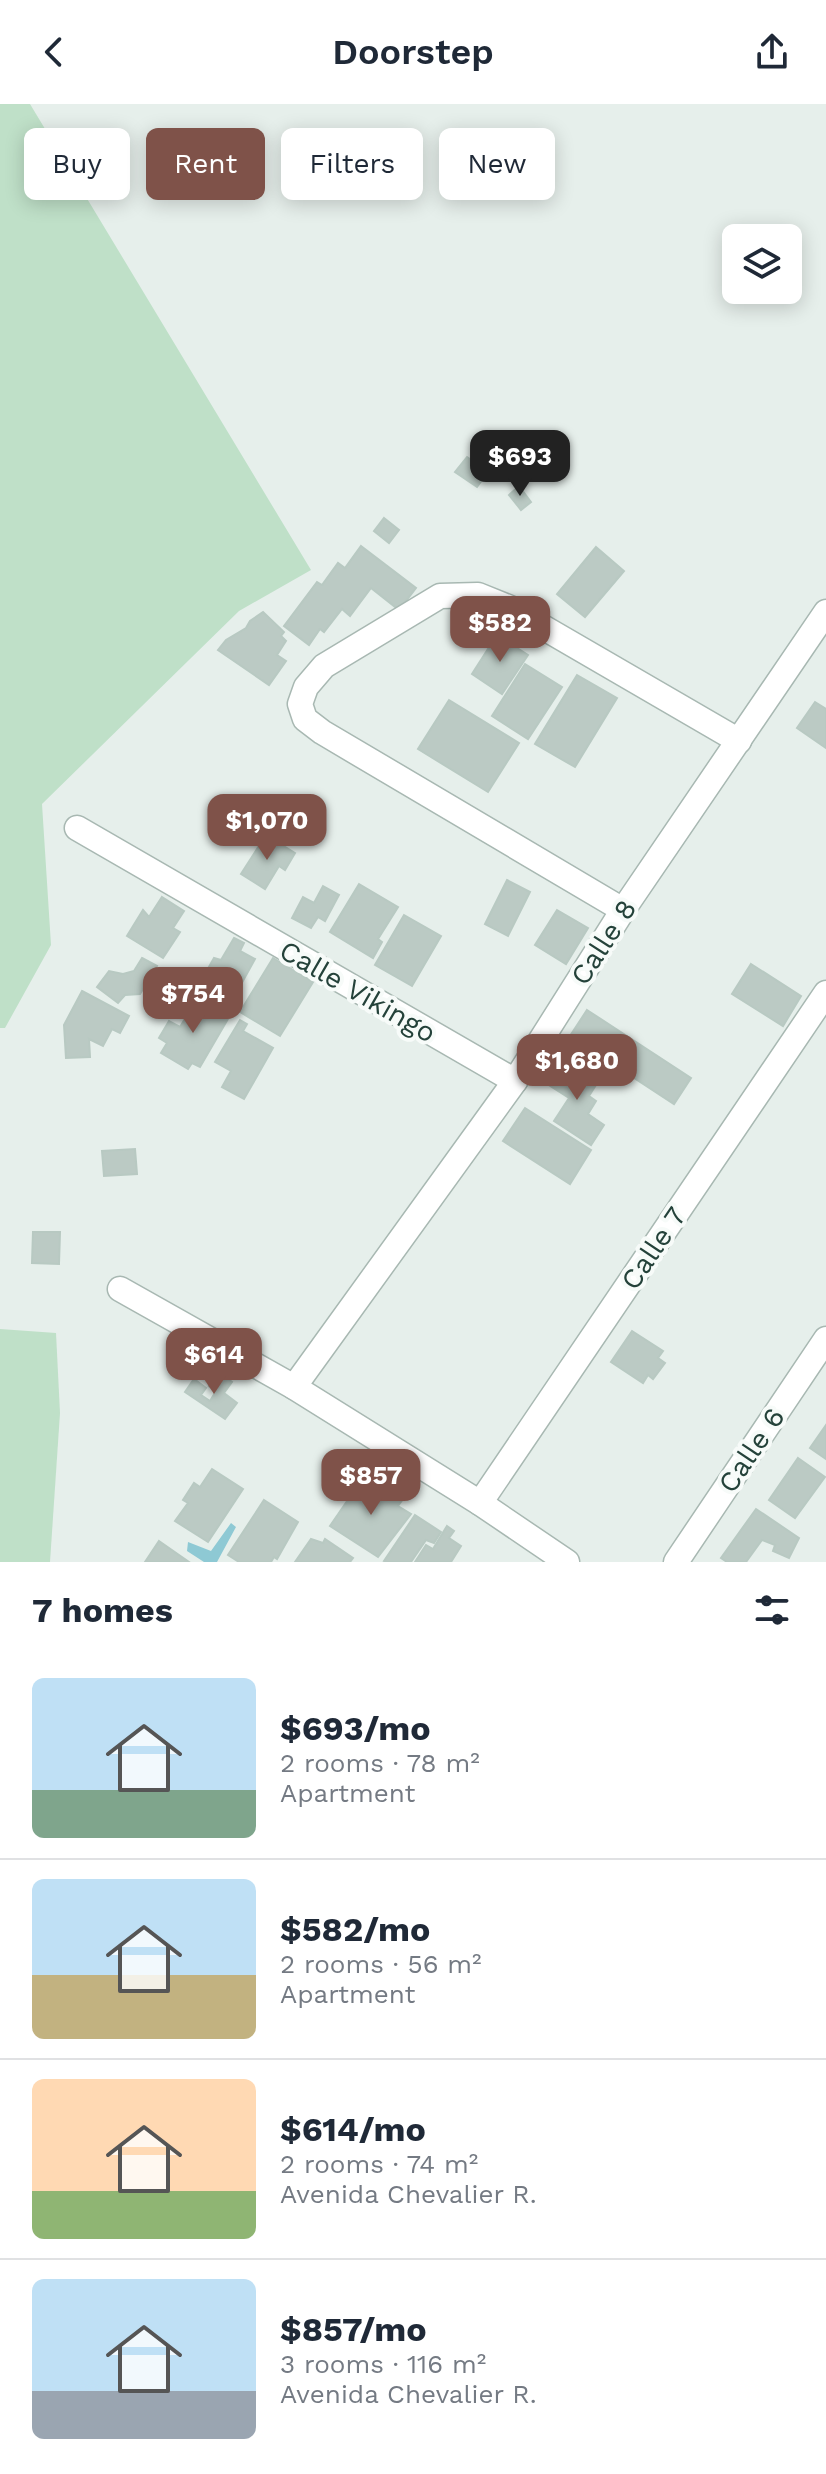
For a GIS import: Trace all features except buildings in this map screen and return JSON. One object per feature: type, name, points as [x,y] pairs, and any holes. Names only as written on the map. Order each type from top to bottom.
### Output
[{"type":"street","points":[[623,910],[322,732],[305,719],[300,704],[306,687],[324,666],[440,596],[478,595],[508,607],[739,741]]},
{"type":"street","name":"Calle 8","points":[[294,1387],[515,1081],[623,910],[826,612]]},
{"type":"street","name":"Calle Vikingo","points":[[77,828],[515,1081]]},
{"type":"street","name":"Calle 7","points":[[480,1503],[826,993]]},
{"type":"street","points":[[120,1289],[294,1387],[480,1503],[567,1562]]},
{"type":"street","name":"Calle 6","points":[[676,1562],[826,1339]]},
{"type":"green space","points":[[0,104],[30,104],[44,128],[24,128],[24,200],[88,200],[311,570],[239,611],[42,804],[51,945],[5,1028],[0,1028]]},
{"type":"green space","points":[[0,1329],[56,1333],[60,1413],[50,1562],[0,1562]]},
{"type":"water","points":[[231,1523],[236,1527],[217,1562],[204,1562],[187,1551],[188,1542],[211,1551]]}]
